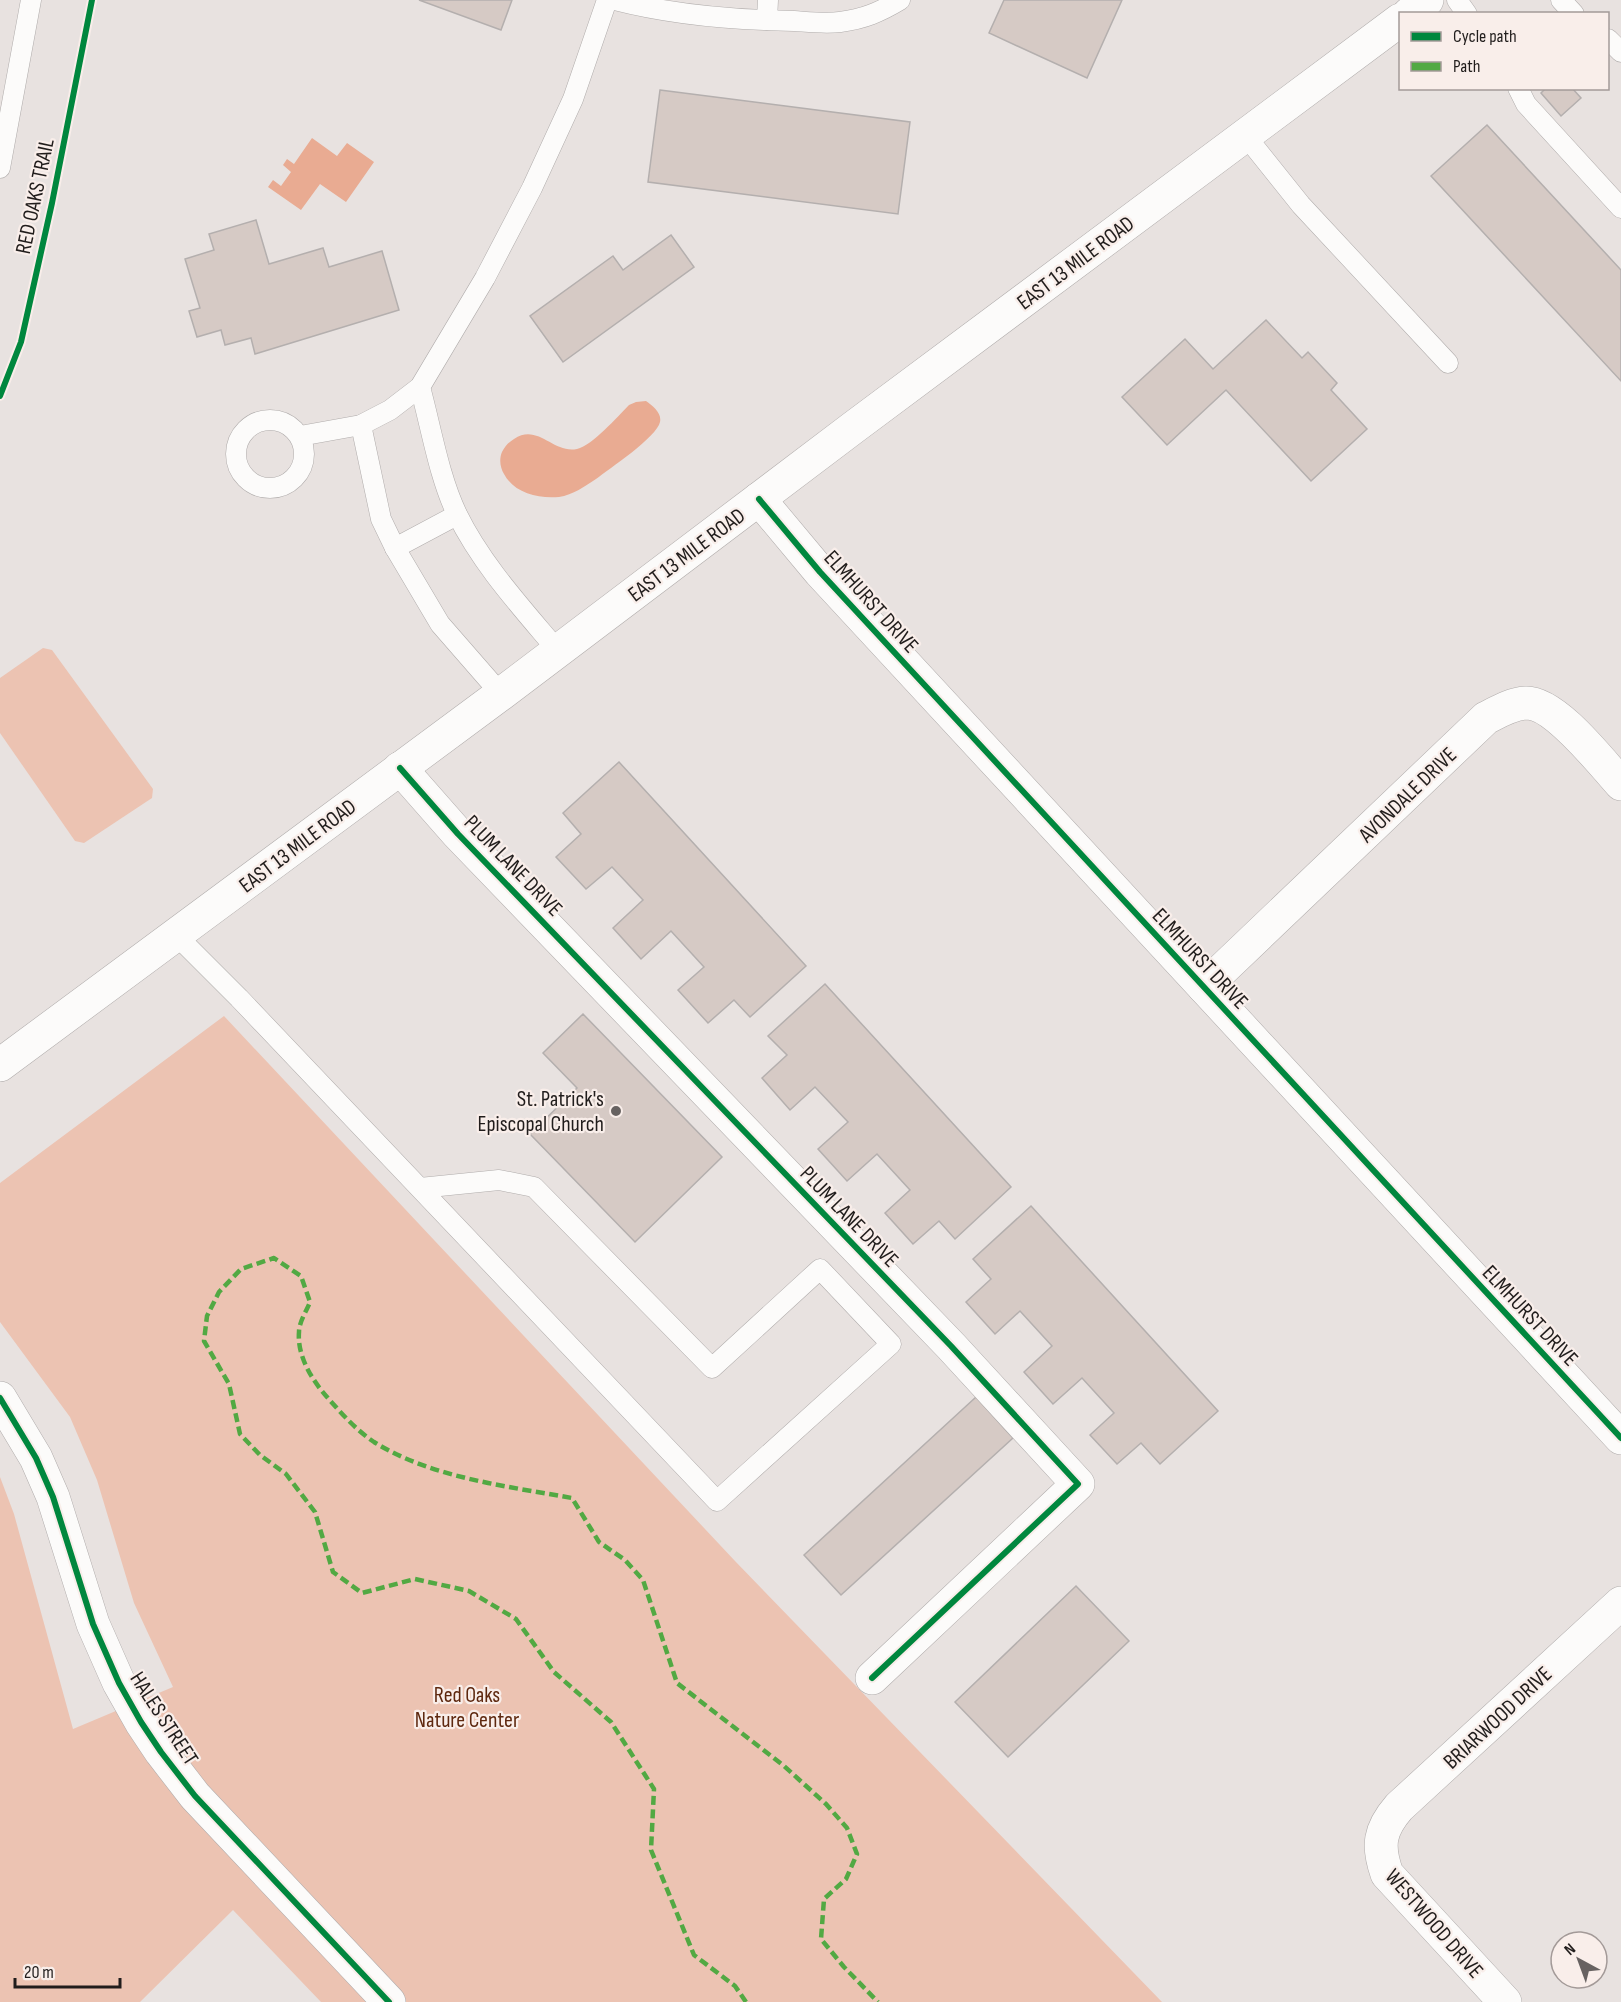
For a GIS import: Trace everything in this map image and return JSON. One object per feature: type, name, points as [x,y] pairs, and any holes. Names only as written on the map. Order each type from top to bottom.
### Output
[{"type":"street","points":[[1412,12],[1427,0]]},
{"type":"street","name":"EAST 13 MILE ROAD","points":[[0,1065],[501,694],[1399,21]]},
{"type":"street","name":"ELMHURST DRIVE","points":[[759,499],[820,572],[1621,1438]]},
{"type":"street","name":"AVONDALE DRIVE","points":[[1204,987],[1486,718],[1505,708],[1527,703],[1549,710],[1621,784]]},
{"type":"street","name":"PLUM LANE DRIVE","points":[[400,768],[458,834],[951,1346],[1078,1484],[872,1678]]},
{"type":"street","name":"HALES STREET","points":[[0,1398],[36,1458],[53,1497],[93,1624],[118,1683],[141,1722],[195,1796],[389,2002]]},
{"type":"street","name":"BRIARWOOD DRIVE","points":[[1381,1837],[1391,1816],[1399,1807],[1621,1603]]},
{"type":"street","name":"WESTWOOD DRIVE","points":[[1381,1837],[1381,1857],[1387,1874],[1505,2002]]},
{"type":"lane","points":[[300,436],[361,425],[390,410],[420,387],[485,278],[532,188],[573,99],[607,0]]},
{"type":"lane","points":[[615,0],[645,8],[767,21],[839,23],[876,14],[900,0]]},
{"type":"lane","points":[[767,21],[768,0]]},
{"type":"lane","points":[[1561,0],[1572,12]]},
{"type":"lane","points":[[0,168],[28,1]]},
{"type":"lane","points":[[1519,90],[1526,104],[1621,207]]},
{"type":"lane","points":[[1245,135],[1301,205],[1448,363]]},
{"type":"lane","points":[[420,387],[448,492],[457,515],[499,580],[558,651]]},
{"type":"lane","points":[[361,425],[381,519],[395,548],[440,624],[501,694]]},
{"type":"lane","points":[[395,548],[457,515]]},
{"type":"lane","points":[[176,935],[239,998],[717,1501],[891,1344],[820,1269],[712,1368],[534,1187],[499,1180],[420,1188]]},
{"type":"green space","points":[[43,648],[52,650],[153,789],[152,798],[84,843],[75,841],[0,733],[0,678]]},
{"type":"green space","name":"Red Oaks Nature Center","points":[[224,1016],[735,1561],[1162,2002],[321,2002],[233,1910],[140,2002],[0,2002],[0,1477],[14,1514],[73,1729],[173,1687],[134,1603],[97,1480],[70,1417],[0,1322],[0,1183]]},
{"type":"shaded area","points":[[312,138],[337,156],[347,143],[374,162],[346,202],[320,184],[301,210],[268,187],[273,180],[281,186],[291,172],[283,165],[287,159],[294,164]]},
{"type":"shaded area","points":[[646,401],[660,416],[660,422],[651,436],[596,479],[574,492],[559,497],[535,496],[520,490],[508,481],[500,463],[501,455],[514,439],[523,435],[538,436],[560,447],[577,449],[590,442],[629,405]]},
{"type":"building","points":[[419,0],[512,0],[501,30]]},
{"type":"building","points":[[1004,0],[1122,0],[1087,78],[989,33]]},
{"type":"building","points":[[660,90],[910,122],[898,214],[648,182]]},
{"type":"building","points":[[1544,90],[1574,90],[1581,98],[1561,116],[1541,93]]},
{"type":"building","points":[[1487,125],[1621,270],[1621,381],[1431,176]]},
{"type":"building","points":[[256,220],[269,264],[323,248],[329,267],[382,251],[399,310],[255,354],[251,338],[225,345],[221,330],[197,337],[189,311],[200,308],[185,259],[214,250],[209,234]]},
{"type":"building","points":[[671,235],[694,267],[563,362],[530,316],[613,256],[623,270]]},
{"type":"building","points":[[1266,320],[1302,358],[1308,352],[1337,383],[1331,390],[1367,429],[1311,481],[1226,390],[1167,445],[1122,397],[1185,339],[1213,369]]},
{"type":"building","points":[[619,762],[806,966],[750,1017],[734,1000],[708,1023],[678,990],[704,967],[671,931],[641,959],[613,928],[643,900],[612,867],[586,889],[556,857],[581,834],[563,813]]},
{"type":"building","points":[[825,984],[1011,1187],[955,1239],[939,1221],[913,1244],[885,1213],[910,1190],[877,1154],[847,1181],[818,1149],[848,1122],[815,1087],[790,1110],[762,1078],[787,1055],[768,1036]]},
{"type":"building","name":"St. Patrick's Episcopal Church","points":[[583,1014],[722,1157],[635,1242],[530,1134],[577,1088],[543,1053]]},
{"type":"building","points":[[1031,1206],[1218,1411],[1160,1464],[1141,1443],[1117,1464],[1090,1435],[1114,1413],[1082,1378],[1053,1404],[1024,1372],[1052,1346],[1020,1311],[995,1334],[966,1302],[991,1279],[973,1259]]},
{"type":"building","points":[[976,1397],[1013,1438],[841,1595],[804,1555]]},
{"type":"building","points":[[1076,1586],[1129,1641],[1008,1757],[955,1702]]},
{"type":"marked path","points":[[746,2002],[735,1986],[694,1955],[651,1850],[654,1789],[611,1722],[554,1672],[516,1619],[469,1591],[415,1579],[362,1593],[333,1572],[315,1512],[286,1474],[260,1455],[240,1434],[229,1384],[204,1341],[207,1316],[219,1292],[241,1269],[274,1258],[301,1276],[310,1302],[299,1328],[300,1350],[303,1359],[321,1390],[355,1427],[374,1442],[396,1454],[445,1472],[470,1479],[572,1498],[599,1542],[625,1560],[643,1580],[677,1683],[784,1766],[826,1804],[847,1828],[857,1854],[846,1879],[824,1899],[821,1939],[878,2002]]},
{"type":"cycle path","name":"RED OAKS TRAIL","points":[[0,396],[21,342],[52,203],[92,0]]},
{"type":"cycle path","points":[[759,499],[820,572],[1621,1438]]},
{"type":"cycle path","points":[[400,768],[458,834],[951,1346],[1078,1484],[872,1678]]},
{"type":"cycle path","points":[[0,1398],[36,1458],[53,1497],[93,1624],[119,1683],[141,1722],[195,1796],[389,2002]]},
{"type":"place","name":"St. Patrick's Episcopal Church","points":[[616,1111]]}]
